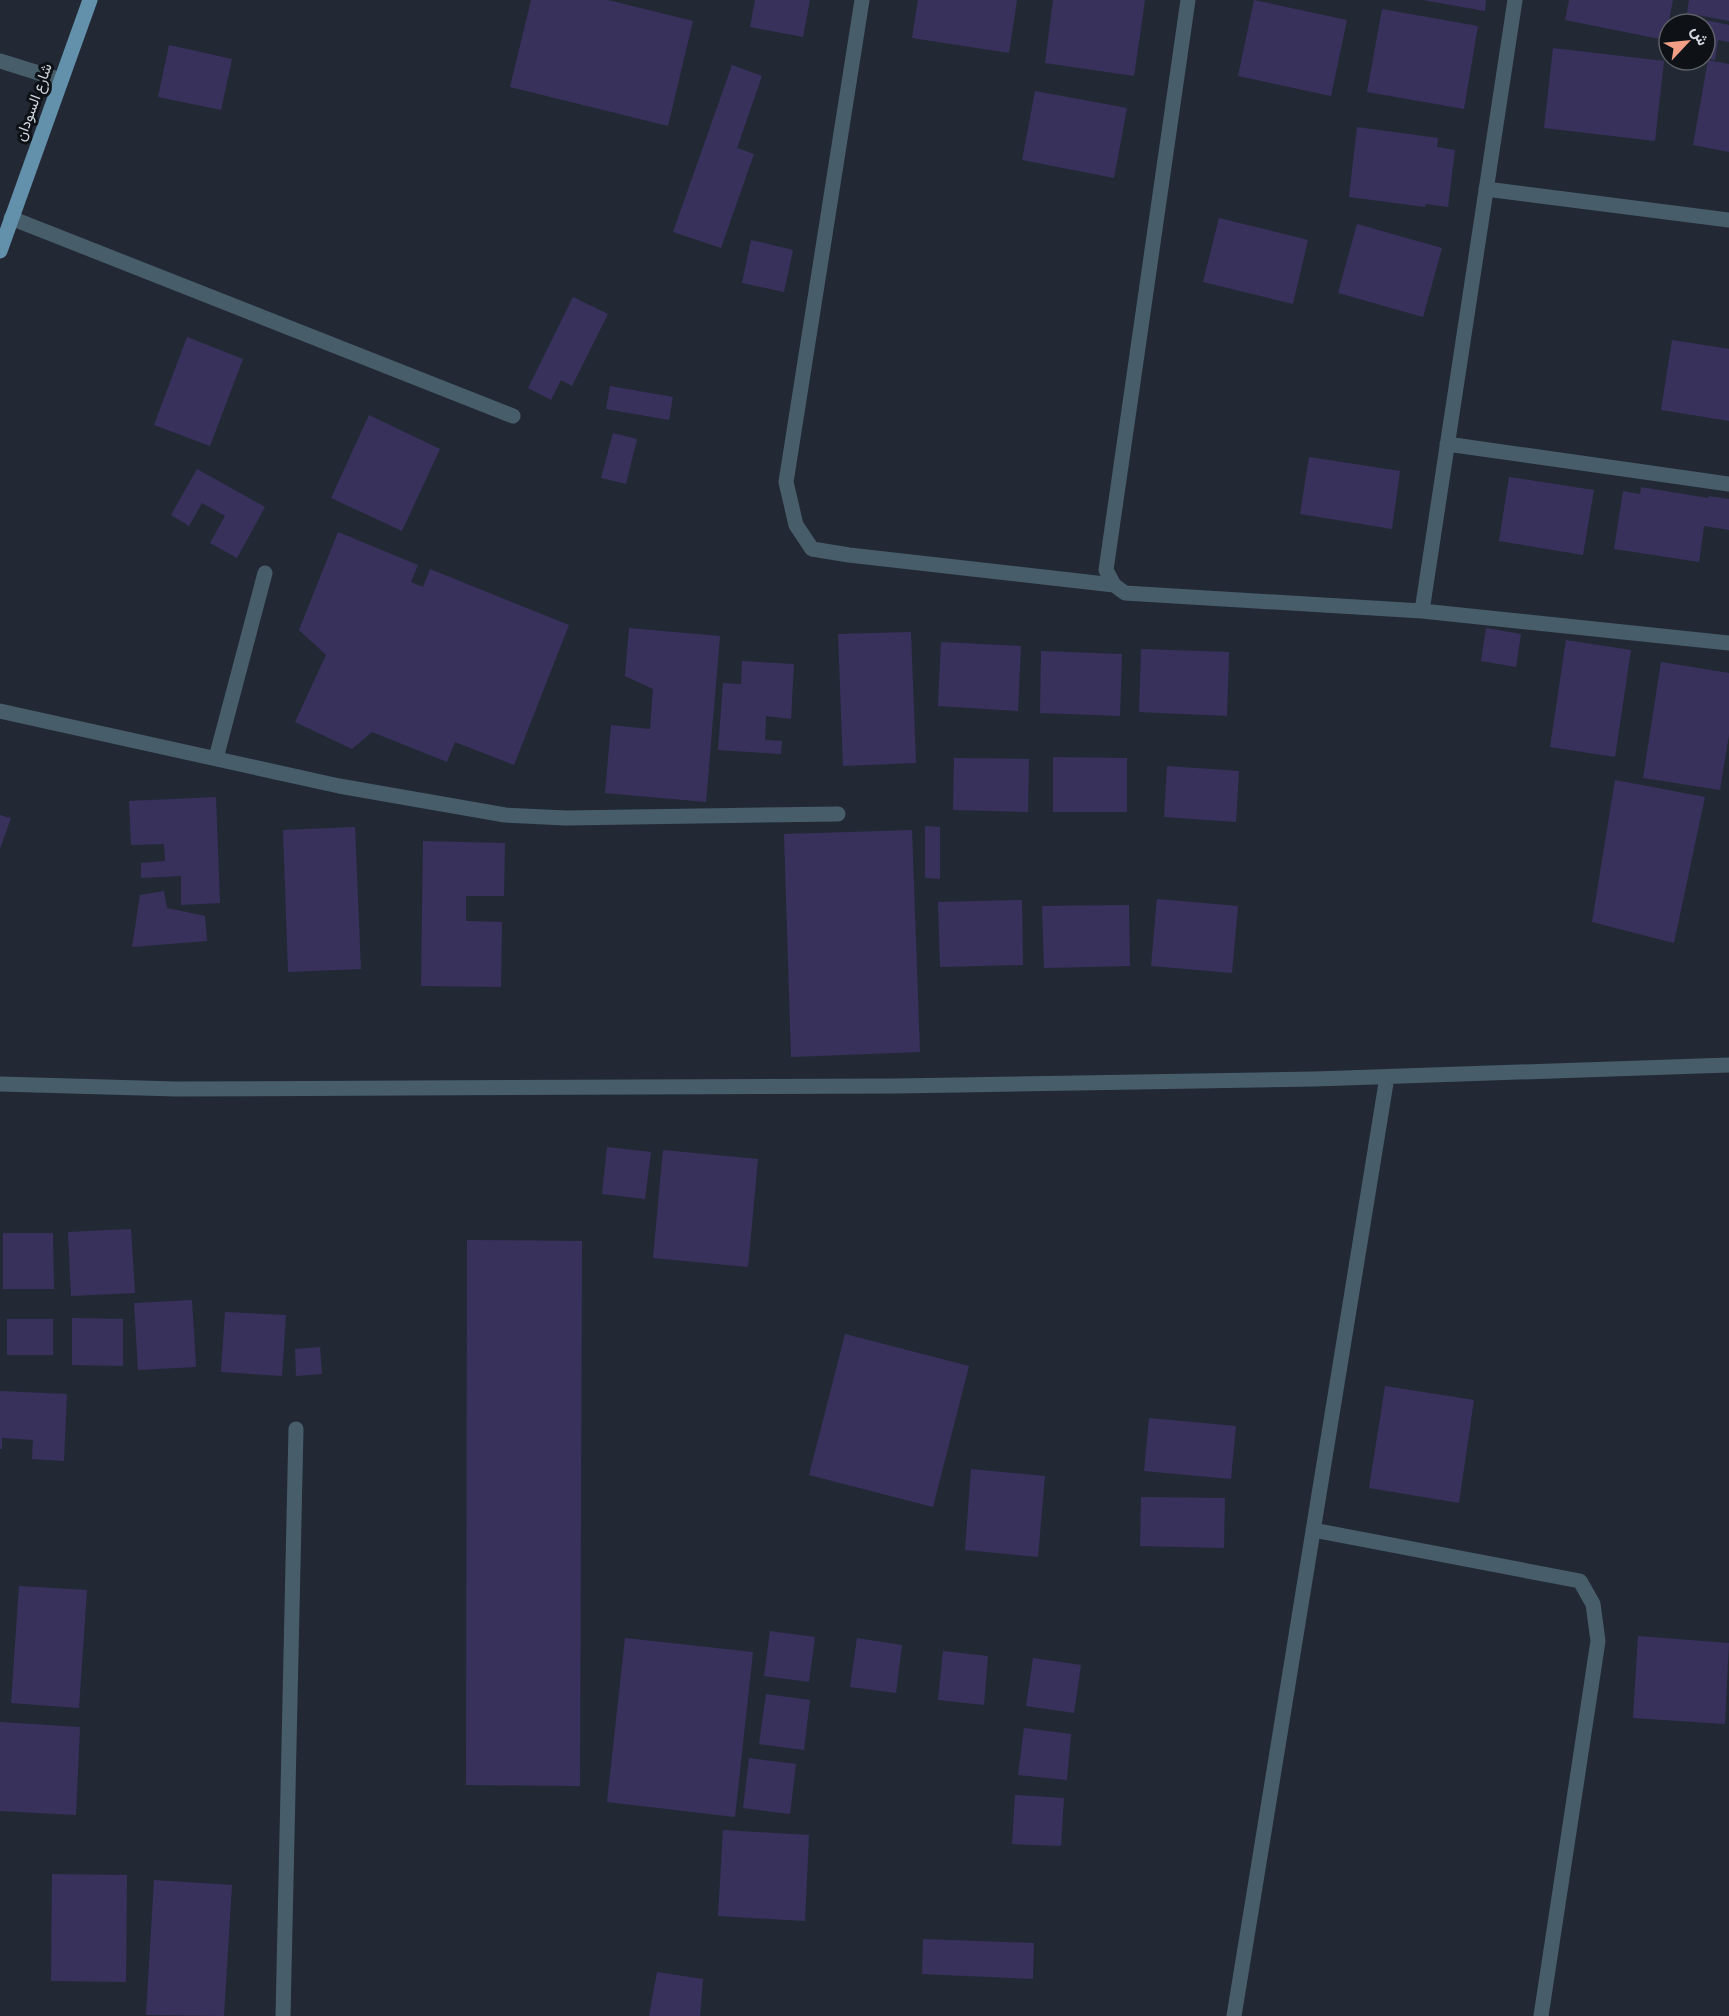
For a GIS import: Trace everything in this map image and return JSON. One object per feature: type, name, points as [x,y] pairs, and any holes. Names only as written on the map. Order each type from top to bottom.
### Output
[{"type":"main road","name":"شارع السودان","points":[[0,251],[90,0]]},
{"type":"street","points":[[862,0],[786,482],[796,525],[812,549],[1114,585]]},
{"type":"street","points":[[1188,0],[1106,570],[1114,585],[1125,593],[1422,610],[1729,643]]},
{"type":"street","points":[[1422,610],[1515,0]]},
{"type":"street","points":[[0,61],[61,80]]},
{"type":"street","points":[[1486,189],[1729,220]]},
{"type":"street","points":[[11,218],[513,416]]},
{"type":"street","points":[[1447,444],[1729,484]]},
{"type":"street","points":[[216,758],[265,573]]},
{"type":"street","points":[[0,711],[350,788],[505,815],[566,818],[838,814]]},
{"type":"street","points":[[0,1084],[176,1089],[874,1086],[1387,1077],[1729,1065]]},
{"type":"street","points":[[1234,2016],[1387,1077]]},
{"type":"street","points":[[283,2016],[296,1429]]},
{"type":"street","points":[[1313,1530],[1580,1581],[1593,1604],[1599,1641],[1541,2016]]},
{"type":"building","points":[[531,0],[608,0],[693,21],[668,126],[510,87]]},
{"type":"building","points":[[755,0],[810,0],[803,37],[750,27]]},
{"type":"building","points":[[918,0],[1017,0],[1009,53],[912,38]]},
{"type":"building","points":[[1053,0],[1145,0],[1134,76],[1045,63]]},
{"type":"building","points":[[1254,0],[1347,20],[1331,96],[1238,76]]},
{"type":"building","points":[[1423,0],[1486,0],[1485,11]]},
{"type":"building","points":[[1569,0],[1673,0],[1671,12],[1657,12],[1657,38],[1565,20]]},
{"type":"building","points":[[1689,0],[1729,0],[1729,21],[1717,19],[1717,12],[1687,12]]},
{"type":"building","points":[[1382,9],[1478,26],[1464,109],[1367,92]]},
{"type":"building","points":[[1717,22],[1729,25],[1729,42],[1718,40],[1717,47]]},
{"type":"building","points":[[169,45],[232,59],[221,110],[158,97]]},
{"type":"building","points":[[1553,48],[1657,60],[1657,72],[1663,72],[1655,141],[1544,128]]},
{"type":"building","points":[[1717,62],[1729,64],[1729,152],[1693,145],[1706,72],[1717,72]]},
{"type":"building","points":[[732,65],[762,76],[737,148],[754,154],[721,248],[673,232]]},
{"type":"building","points":[[1035,91],[1127,108],[1114,178],[1022,160]]},
{"type":"building","points":[[1357,127],[1438,138],[1437,147],[1455,150],[1448,207],[1426,204],[1425,207],[1349,197]]},
{"type":"building","points":[[1219,218],[1308,240],[1293,304],[1203,282]]},
{"type":"building","points":[[1357,224],[1442,248],[1423,317],[1338,293]]},
{"type":"building","points":[[751,240],[793,250],[784,292],[742,283]]},
{"type":"building","points":[[573,297],[608,314],[572,386],[561,380],[551,400],[528,388]]},
{"type":"building","points":[[187,337],[243,359],[210,446],[154,425]]},
{"type":"building","points":[[1672,340],[1729,349],[1729,421],[1661,410]]},
{"type":"building","points":[[610,386],[673,397],[669,420],[606,409]]},
{"type":"building","points":[[369,415],[440,449],[402,531],[331,498]]},
{"type":"building","points":[[613,433],[637,439],[626,484],[601,478]]},
{"type":"building","points":[[1309,457],[1400,471],[1392,529],[1300,514]]},
{"type":"building","points":[[197,469],[265,507],[237,558],[210,543],[225,516],[202,503],[189,526],[171,515]]},
{"type":"building","points":[[1509,477],[1594,490],[1583,555],[1499,541]]},
{"type":"building","points":[[1641,487],[1708,498],[1709,496],[1729,499],[1729,530],[1704,526],[1699,562],[1614,549],[1623,491],[1640,494]]},
{"type":"building","points":[[338,532],[418,565],[411,582],[423,587],[430,569],[569,625],[514,765],[455,742],[447,762],[372,732],[352,749],[295,722],[326,655],[299,630]]},
{"type":"building","points":[[629,628],[720,636],[706,802],[605,793],[611,725],[650,729],[653,689],[625,676]]},
{"type":"building","points":[[1486,628],[1521,634],[1516,667],[1481,661]]},
{"type":"building","points":[[911,632],[916,763],[843,766],[838,634]]},
{"type":"building","points":[[1566,640],[1631,650],[1615,757],[1550,747]]},
{"type":"building","points":[[941,642],[1021,646],[1018,711],[938,706]]},
{"type":"building","points":[[1141,649],[1229,652],[1227,716],[1139,712]]},
{"type":"building","points":[[1041,651],[1122,654],[1120,716],[1040,713]]},
{"type":"building","points":[[742,661],[794,664],[791,719],[766,716],[765,740],[782,741],[781,754],[718,750],[723,683],[741,684]]},
{"type":"building","points":[[1661,662],[1729,673],[1729,735],[1720,790],[1643,778]]},
{"type":"building","points":[[1053,757],[1127,758],[1127,812],[1053,812]]},
{"type":"building","points":[[954,758],[1029,759],[1028,812],[953,810]]},
{"type":"building","points":[[1167,766],[1239,771],[1236,822],[1164,817]]},
{"type":"building","points":[[1615,780],[1705,797],[1674,943],[1592,922]]},
{"type":"building","points":[[216,797],[220,903],[181,905],[181,876],[141,878],[141,863],[165,861],[164,844],[131,845],[129,801]]},
{"type":"building","points":[[0,815],[11,818],[0,849]]},
{"type":"building","points":[[925,826],[940,827],[940,879],[925,878]]},
{"type":"building","points":[[355,827],[361,969],[288,972],[283,830]]},
{"type":"building","points":[[912,830],[920,1052],[791,1057],[784,834]]},
{"type":"building","points":[[423,841],[505,843],[504,896],[466,896],[466,921],[502,922],[501,987],[421,986]]},
{"type":"building","points":[[164,891],[167,908],[205,916],[207,941],[132,947],[140,895]]},
{"type":"building","points":[[1157,899],[1238,906],[1232,973],[1151,966]]},
{"type":"building","points":[[1022,900],[1023,965],[940,967],[938,902]]},
{"type":"building","points":[[1129,905],[1130,966],[1044,968],[1042,906]]},
{"type":"building","points":[[607,1147],[651,1152],[645,1199],[602,1194]]},
{"type":"building","points":[[663,1150],[758,1159],[748,1267],[653,1258]]},
{"type":"building","points":[[131,1229],[135,1293],[71,1296],[68,1232]]},
{"type":"building","points":[[3,1233],[53,1233],[54,1289],[3,1289]]},
{"type":"building","points":[[467,1240],[582,1241],[580,1786],[466,1785]]},
{"type":"building","points":[[192,1300],[196,1367],[138,1370],[134,1303]]},
{"type":"building","points":[[225,1312],[286,1315],[282,1376],[221,1372]]},
{"type":"building","points":[[72,1318],[123,1319],[123,1366],[72,1365]]},
{"type":"building","points":[[7,1319],[53,1319],[53,1355],[7,1355]]},
{"type":"building","points":[[845,1334],[969,1366],[933,1507],[809,1475]]},
{"type":"building","points":[[320,1347],[322,1374],[296,1376],[295,1349]]},
{"type":"building","points":[[1385,1386],[1474,1400],[1459,1503],[1369,1488]]},
{"type":"building","points":[[0,1391],[67,1394],[64,1461],[32,1459],[33,1440],[2,1438],[2,1449],[0,1449]]},
{"type":"building","points":[[1149,1418],[1236,1426],[1231,1479],[1144,1471]]},
{"type":"building","points":[[971,1469],[1045,1476],[1038,1557],[965,1550]]},
{"type":"building","points":[[1141,1497],[1225,1498],[1224,1548],[1140,1546]]},
{"type":"building","points":[[19,1586],[87,1590],[79,1708],[11,1703]]},
{"type":"building","points":[[770,1631],[815,1637],[809,1682],[764,1676]]},
{"type":"building","points":[[1638,1636],[1729,1643],[1725,1724],[1633,1718]]},
{"type":"building","points":[[625,1638],[753,1652],[735,1817],[607,1802]]},
{"type":"building","points":[[857,1638],[902,1645],[896,1693],[850,1687]]},
{"type":"building","points":[[943,1651],[988,1656],[984,1705],[938,1700]]},
{"type":"building","points":[[1033,1658],[1081,1665],[1074,1713],[1026,1706]]},
{"type":"building","points":[[766,1694],[810,1700],[804,1750],[759,1744]]},
{"type":"building","points":[[0,1722],[80,1727],[76,1815],[0,1811]]},
{"type":"building","points":[[1024,1728],[1071,1734],[1067,1780],[1018,1775]]},
{"type":"building","points":[[749,1758],[796,1764],[790,1814],[743,1808]]},
{"type":"building","points":[[1015,1795],[1064,1798],[1061,1846],[1012,1844]]},
{"type":"building","points":[[723,1830],[809,1835],[805,1921],[718,1916]]},
{"type":"building","points":[[52,1874],[127,1875],[126,1982],[51,1981]]},
{"type":"building","points":[[154,1880],[232,1885],[224,2016],[146,2015]]},
{"type":"building","points":[[923,1939],[1034,1943],[1033,1979],[922,1974]]},
{"type":"building","points":[[657,1972],[703,1979],[700,2016],[649,2016]]}]
